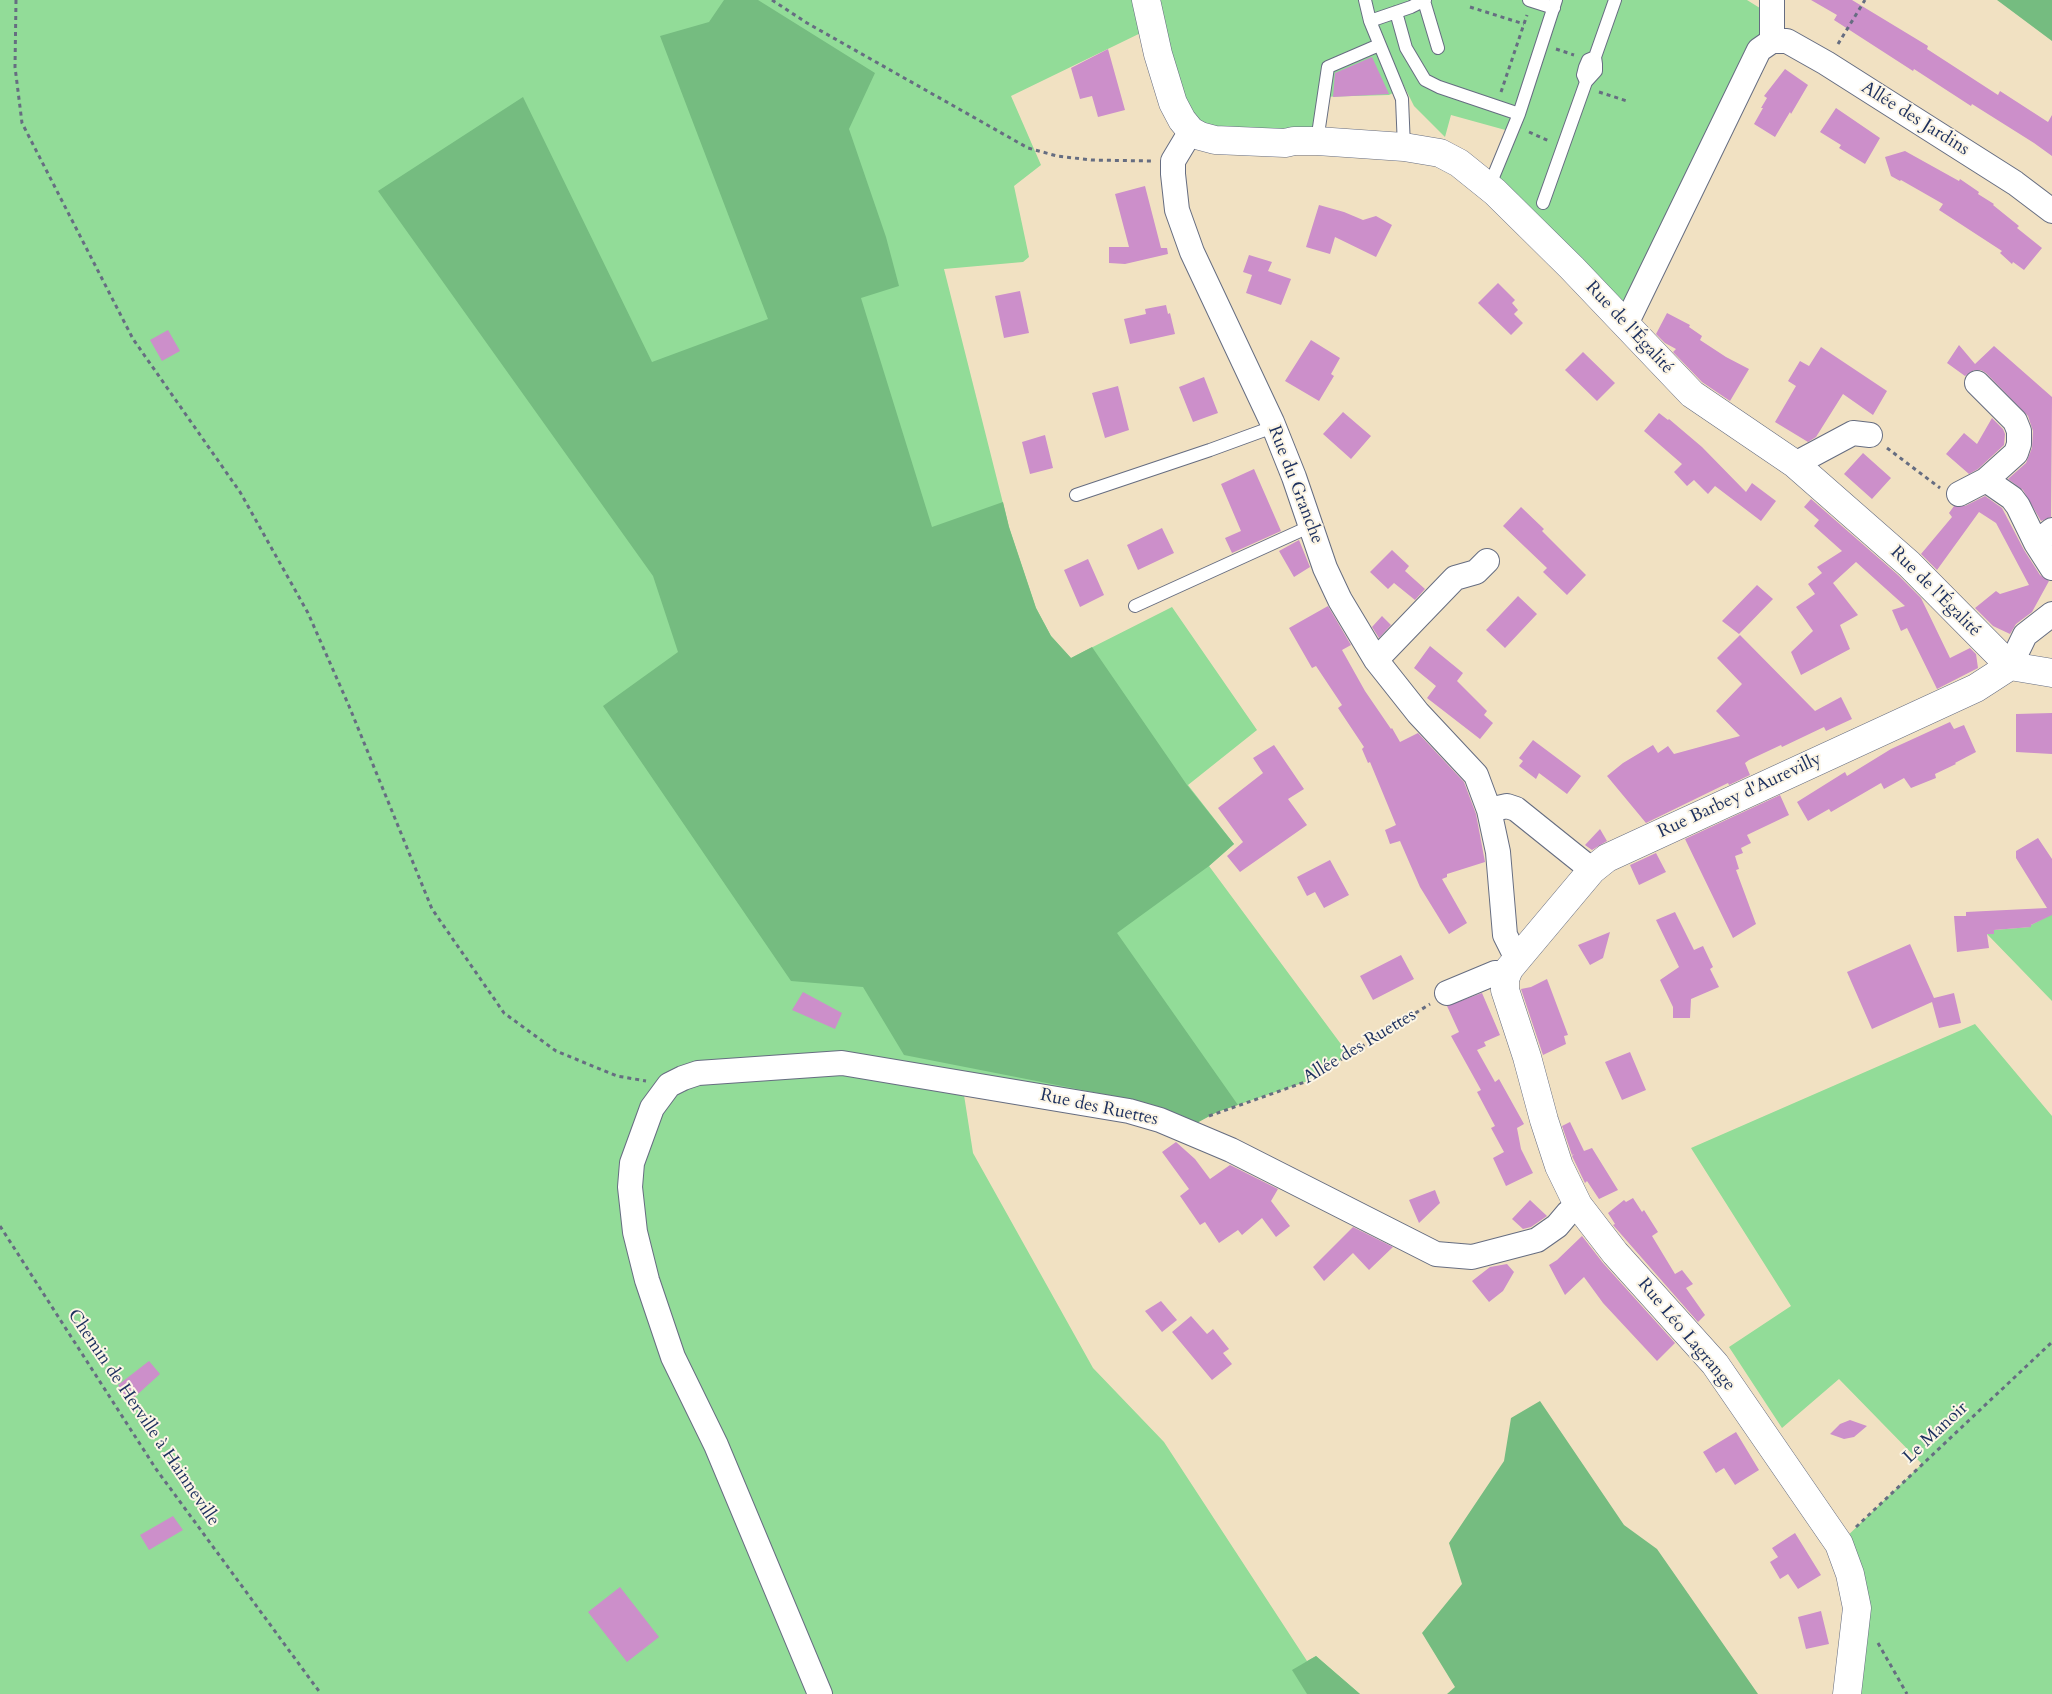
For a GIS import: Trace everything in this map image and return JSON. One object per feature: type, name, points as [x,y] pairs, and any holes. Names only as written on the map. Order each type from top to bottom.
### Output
[{"type":"street","points":[[1146,0],[1158,54],[1174,103],[1182,120],[1192,131],[1173,161]]},
{"type":"street","points":[[1626,324],[1759,50],[1772,41],[1772,0]]},
{"type":"street","name":"Allée des Jardins","points":[[1772,41],[1787,41],[1826,63],[2015,183],[2052,211]]},
{"type":"street","name":"Rue de l'Égalité","points":[[1192,131],[1200,136],[1215,140],[1285,143],[1294,140],[1404,147],[1428,150],[1451,157],[1489,187],[1572,268],[1692,394],[1795,464],[1909,564],[2010,666]]},
{"type":"street","name":"Rue du Granche","points":[[1173,161],[1174,194],[1177,210],[1192,252],[1273,426],[1326,568],[1340,600],[1376,660],[1418,713],[1472,769],[1489,810],[1498,852],[1505,935],[1510,947],[1513,965]]},
{"type":"street","points":[[1959,494],[1986,480],[2016,453],[2020,444],[2019,431],[2014,421],[1977,383]]},
{"type":"street","points":[[1795,464],[1853,433],[1870,435]]},
{"type":"street","points":[[1986,480],[2012,498],[2044,536],[2052,568]]},
{"type":"street","points":[[1376,660],[1455,578],[1476,572],[1487,561]]},
{"type":"street","points":[[2052,614],[2025,635],[2010,666],[2052,673]]},
{"type":"street","name":"Rue Barbey d'Aurevilly","points":[[1513,965],[1592,870],[1607,858],[1976,688],[2010,666]]},
{"type":"street","points":[[1489,810],[1507,806],[1516,809],[1592,870]]},
{"type":"street","points":[[1447,993],[1513,965]]},
{"type":"street","name":"Rue Léo Lagrange","points":[[1513,965],[1505,990],[1527,1057],[1558,1166],[1578,1205],[1615,1253],[1715,1364],[1839,1544],[1850,1574],[1857,1608],[1847,1694]]},
{"type":"street","name":"Rue des Ruettes","points":[[669,1086],[683,1078],[698,1073],[842,1063],[1129,1110],[1184,1129],[1232,1150],[1436,1254],[1472,1256],[1537,1240],[1557,1226],[1578,1205]]},
{"type":"street","points":[[669,1086],[652,1108],[632,1163],[630,1187],[635,1232],[647,1280],[673,1357],[716,1445],[820,1694]]},
{"type":"lane","points":[[1365,0],[1370,21],[1402,99],[1404,147]]},
{"type":"lane","points":[[1370,21],[1425,0],[1438,48]]},
{"type":"lane","points":[[1489,187],[1519,114],[1555,4],[1530,0]]},
{"type":"lane","points":[[1544,203],[1586,84],[1596,71],[1596,64],[1591,59],[1615,0]]},
{"type":"lane","points":[[1396,12],[1406,48],[1425,80],[1439,87],[1519,114]]},
{"type":"lane","points":[[1317,141],[1328,66],[1379,45]]},
{"type":"lane","points":[[1076,495],[1210,450],[1273,426]]},
{"type":"lane","points":[[1135,606],[1311,526]]},
{"type":"path","points":[[16,0],[15,67],[22,122],[133,339],[240,492],[308,613],[349,706],[432,909],[504,1013],[556,1051],[617,1076],[669,1086]]},
{"type":"path","points":[[772,0],[807,23],[1028,148],[1058,156],[1091,160],[1173,161]]},
{"type":"path","points":[[1497,106],[1530,0]]},
{"type":"path","points":[[1826,63],[1865,0]]},
{"type":"path","points":[[1470,7],[1524,24]]},
{"type":"path","points":[[1542,44],[1591,59]]},
{"type":"path","points":[[1586,84],[1627,101]]},
{"type":"path","points":[[1522,129],[1564,147]]},
{"type":"path","points":[[1870,435],[1933,484],[1949,493],[1959,494]]},
{"type":"path","name":"Allée des Ruettes","points":[[1184,1129],[1217,1112],[1305,1082],[1447,993]]},
{"type":"path","name":"Chemin de Herville à Hainneville","points":[[0,1226],[156,1469],[321,1694]]},
{"type":"path","name":"Le Manoir","points":[[1839,1544],[2052,1342]]},
{"type":"path","points":[[1877,1642],[1907,1694]]},
{"type":"green space","points":[[0,0],[1747,0],[1771,15],[1626,324],[1496,181],[1509,131],[1451,115],[1445,137],[1414,106],[1400,78],[1389,83],[1393,93],[1389,95],[1318,97],[1312,141],[1200,136],[1151,28],[1011,96],[1041,165],[1014,186],[1029,257],[1023,262],[944,269],[1009,527],[1036,608],[1051,636],[1071,658],[1172,607],[1257,730],[1188,785],[1234,844],[1209,866],[1349,1055],[1305,1082],[1217,1112],[1184,1129],[962,1082],[973,1153],[1093,1368],[1164,1442],[1307,1661],[1316,1656],[1360,1694],[0,1694]]},
{"type":"green space","points":[[724,0],[758,0],[875,73],[849,129],[886,237],[899,286],[861,298],[932,527],[1003,502],[1009,527],[1036,608],[1051,636],[1071,658],[1092,647],[1187,785],[1234,844],[1209,866],[1117,933],[1238,1105],[1217,1112],[1195,1124],[1123,1098],[904,1055],[863,987],[791,981],[603,706],[678,652],[653,576],[378,191],[523,97],[652,362],[768,319],[660,36],[709,22]]},
{"type":"green space","points":[[1997,0],[2052,0],[2052,41]]},
{"type":"green space","points":[[2052,914],[2052,1001],[1987,934],[1994,934],[1994,930],[2030,927]]},
{"type":"green space","points":[[1975,1024],[2052,1116],[2052,1694],[1847,1694],[1857,1608],[1839,1544],[1922,1464],[1839,1379],[1782,1428],[1729,1347],[1791,1306],[1691,1148]]},
{"type":"green space","points":[[1540,1401],[1624,1525],[1657,1549],[1758,1694],[1447,1694],[1455,1687],[1422,1633],[1462,1584],[1449,1543],[1504,1461],[1511,1418]]},
{"type":"green space","points":[[1316,1656],[1360,1694],[1307,1694],[1292,1670]]},
{"type":"building","points":[[1811,0],[1852,0],[1928,46],[1927,49],[1998,95],[2000,91],[2048,122],[2052,115],[2052,156],[1972,104],[1971,106],[1914,69],[1913,71],[1834,20],[1837,15]]},
{"type":"building","points":[[1108,49],[1125,110],[1098,117],[1092,96],[1080,99],[1071,68]]},
{"type":"building","points":[[1372,57],[1389,94],[1333,97],[1335,73]]},
{"type":"building","points":[[1785,69],[1808,85],[1775,137],[1754,124],[1767,98],[1764,96]]},
{"type":"building","points":[[1836,108],[1880,138],[1865,164],[1839,148],[1841,145],[1820,132]]},
{"type":"building","points":[[1905,151],[1959,181],[1960,179],[1979,192],[1978,194],[1994,204],[2019,226],[2017,228],[2042,248],[2024,270],[2013,262],[2012,264],[2000,253],[2002,251],[1939,210],[1943,204],[1891,176],[1885,157]]},
{"type":"building","points":[[1145,186],[1161,248],[1167,248],[1168,254],[1125,264],[1109,263],[1109,247],[1129,247],[1115,194]]},
{"type":"building","points":[[1319,205],[1363,220],[1376,216],[1392,225],[1376,257],[1335,237],[1330,254],[1306,247]]},
{"type":"building","points":[[1249,255],[1272,262],[1268,271],[1291,279],[1281,305],[1246,293],[1252,275],[1243,272]]},
{"type":"building","points":[[1498,283],[1515,300],[1512,303],[1518,310],[1514,314],[1523,323],[1511,335],[1478,303]]},
{"type":"building","points":[[1020,291],[1029,333],[1004,338],[995,296]]},
{"type":"building","points":[[1166,305],[1175,334],[1130,344],[1124,319],[1146,314],[1145,309]]},
{"type":"building","points":[[1667,313],[1690,325],[1689,327],[1702,336],[1700,340],[1749,369],[1730,401],[1702,382],[1673,352],[1676,349],[1665,343],[1656,334]]},
{"type":"building","points":[[168,330],[180,351],[162,361],[150,340]]},
{"type":"building","points":[[1311,340],[1340,358],[1331,374],[1334,376],[1319,401],[1285,381]]},
{"type":"building","points":[[1959,345],[1975,364],[1994,346],[2052,397],[2051,517],[2041,521],[2023,490],[2008,479],[2026,463],[2032,448],[2033,431],[2028,416],[1986,373],[1981,370],[1974,370],[1965,376],[1947,363]]},
{"type":"building","points":[[1821,347],[1887,391],[1873,415],[1843,394],[1816,437],[1808,442],[1775,422],[1796,386],[1788,381],[1800,361],[1809,366]]},
{"type":"building","points":[[1583,352],[1615,383],[1597,401],[1565,370]]},
{"type":"building","points":[[1204,377],[1218,413],[1193,422],[1179,387]]},
{"type":"building","points":[[1118,386],[1129,430],[1105,438],[1092,393]]},
{"type":"building","points":[[1343,412],[1371,436],[1351,459],[1323,434]]},
{"type":"building","points":[[1659,413],[1702,447],[1746,492],[1752,483],[1776,501],[1761,521],[1715,486],[1708,494],[1694,480],[1687,486],[1674,472],[1682,464],[1644,431]]},
{"type":"building","points":[[1992,418],[2003,429],[2005,434],[2004,445],[1978,469],[1969,474],[1946,454],[1964,433],[1977,444]]},
{"type":"building","points":[[1045,435],[1053,468],[1030,474],[1022,442]]},
{"type":"building","points":[[1863,453],[1891,478],[1872,499],[1844,474]]},
{"type":"building","points":[[1254,469],[1281,531],[1232,553],[1225,538],[1241,531],[1221,484]]},
{"type":"building","points":[[1985,496],[2002,508],[2024,550],[2040,575],[2049,581],[2032,612],[2016,624],[2010,634],[1993,626],[1975,608],[1996,591],[2000,594],[2029,585],[1996,523],[1979,512],[1937,570],[1921,554],[1952,517],[1949,513],[1954,506],[1965,506]]},
{"type":"building","points":[[1811,499],[1898,575],[1921,598],[1950,658],[1970,648],[1976,654],[1978,668],[1937,689],[1907,628],[1901,631],[1892,610],[1905,606],[1856,562],[1833,583],[1858,615],[1840,625],[1850,649],[1801,675],[1791,652],[1813,631],[1796,607],[1815,594],[1808,584],[1822,573],[1817,567],[1842,551],[1814,526],[1819,520],[1804,507]]},
{"type":"building","points":[[1521,507],[1586,575],[1567,595],[1543,572],[1547,568],[1503,526]]},
{"type":"building","points":[[1162,528],[1174,553],[1138,570],[1127,545]]},
{"type":"building","points":[[1299,540],[1310,567],[1294,577],[1279,551]]},
{"type":"building","points":[[1392,550],[1409,566],[1405,571],[1425,589],[1415,600],[1394,583],[1388,589],[1370,572]]},
{"type":"building","points":[[1088,559],[1104,595],[1080,607],[1064,570]]},
{"type":"building","points":[[1757,585],[1773,599],[1739,634],[1722,621]]},
{"type":"building","points":[[1518,596],[1537,614],[1505,648],[1486,630]]},
{"type":"building","points":[[1328,606],[1351,645],[1342,650],[1365,691],[1400,742],[1418,733],[1464,782],[1476,814],[1485,862],[1447,874],[1447,877],[1442,879],[1467,923],[1449,934],[1420,887],[1400,841],[1390,844],[1385,830],[1396,825],[1370,762],[1368,763],[1362,749],[1364,747],[1338,708],[1342,705],[1316,666],[1312,668],[1289,628]]},
{"type":"building","points":[[1382,616],[1391,625],[1379,638],[1372,627]]},
{"type":"building","points":[[1740,635],[1815,711],[1841,697],[1852,719],[1826,731],[1824,727],[1749,760],[1745,763],[1750,775],[1729,785],[1728,783],[1646,823],[1607,776],[1623,763],[1653,745],[1658,753],[1668,746],[1674,754],[1740,736],[1716,711],[1742,684],[1717,658]]},
{"type":"building","points":[[1430,646],[1463,673],[1457,681],[1487,711],[1484,715],[1493,723],[1480,739],[1427,698],[1436,686],[1414,668]]},
{"type":"building","points":[[2052,713],[2052,754],[2016,752],[2016,714]]},
{"type":"building","points":[[1950,722],[1954,729],[1964,725],[1976,752],[1935,774],[1936,778],[1911,788],[1904,778],[1884,789],[1881,783],[1831,812],[1829,809],[1808,821],[1797,802],[1845,772],[1847,776],[1891,749]]},
{"type":"building","points":[[1533,740],[1581,776],[1567,794],[1539,773],[1536,779],[1519,766],[1523,761],[1519,758]]},
{"type":"building","points":[[1274,745],[1304,789],[1288,799],[1307,825],[1240,872],[1227,856],[1243,842],[1218,808],[1263,773],[1253,758]]},
{"type":"building","points":[[1780,795],[1789,815],[1747,835],[1751,843],[1741,848],[1743,853],[1735,856],[1739,869],[1736,870],[1756,924],[1733,938],[1685,839]]},
{"type":"building","points":[[1600,829],[1607,841],[1592,850],[1585,845]]},
{"type":"building","points":[[2038,838],[2052,859],[2052,915],[2031,925],[2031,927],[1994,930],[1994,934],[1987,934],[1989,948],[1957,952],[1954,916],[1966,916],[1966,912],[2047,908],[2016,858],[2016,851]]},
{"type":"building","points":[[1656,853],[1666,872],[1639,885],[1630,865]]},
{"type":"building","points":[[1330,860],[1349,895],[1324,908],[1315,892],[1307,896],[1297,877]]},
{"type":"building","points":[[1675,912],[1694,950],[1703,946],[1713,967],[1710,969],[1719,987],[1691,999],[1690,1018],[1673,1018],[1673,1007],[1660,980],[1679,967],[1656,920]]},
{"type":"building","points":[[1610,932],[1603,958],[1590,965],[1578,945]]},
{"type":"building","points":[[1910,944],[1934,998],[1954,993],[1961,1023],[1939,1028],[1932,1002],[1872,1029],[1847,972]]},
{"type":"building","points":[[1401,955],[1414,979],[1373,1000],[1360,976]]},
{"type":"building","points":[[1547,979],[1568,1035],[1564,1036],[1566,1044],[1543,1055],[1521,989],[1531,987]]},
{"type":"building","points":[[803,992],[842,1013],[835,1029],[792,1010]]},
{"type":"building","points":[[1482,993],[1500,1035],[1484,1042],[1486,1046],[1477,1050],[1495,1082],[1499,1079],[1524,1124],[1517,1128],[1521,1149],[1533,1173],[1506,1186],[1493,1158],[1504,1152],[1491,1128],[1495,1126],[1477,1092],[1481,1090],[1451,1036],[1459,1032],[1447,1006]]},
{"type":"building","points":[[1630,1052],[1646,1090],[1622,1100],[1605,1062]]},
{"type":"building","points":[[1570,1122],[1584,1151],[1592,1148],[1618,1190],[1599,1199],[1587,1181],[1585,1183],[1572,1156],[1574,1154],[1572,1155],[1562,1126]]},
{"type":"building","points":[[1176,1142],[1195,1159],[1210,1179],[1230,1165],[1278,1189],[1271,1201],[1290,1226],[1276,1237],[1262,1218],[1242,1235],[1238,1230],[1219,1243],[1205,1222],[1200,1225],[1180,1196],[1189,1189],[1162,1152]]},
{"type":"building","points":[[1435,1190],[1440,1203],[1419,1223],[1409,1200]]},
{"type":"building","points":[[1633,1198],[1642,1212],[1644,1210],[1658,1232],[1652,1236],[1675,1274],[1682,1270],[1693,1284],[1686,1288],[1705,1315],[1698,1322],[1613,1225],[1615,1224],[1608,1213],[1624,1200],[1626,1202]]},
{"type":"building","points":[[1530,1200],[1547,1216],[1531,1227],[1523,1229],[1512,1219]]},
{"type":"building","points":[[1353,1227],[1393,1247],[1369,1270],[1353,1253],[1324,1281],[1313,1267]]},
{"type":"building","points":[[1582,1236],[1603,1263],[1675,1343],[1657,1361],[1603,1303],[1584,1277],[1565,1295],[1549,1265],[1557,1260]]},
{"type":"building","points":[[1507,1264],[1514,1272],[1503,1291],[1489,1302],[1472,1281],[1490,1267]]},
{"type":"building","points":[[1161,1301],[1177,1320],[1162,1332],[1145,1311]]},
{"type":"building","points":[[1191,1316],[1207,1334],[1213,1329],[1229,1349],[1223,1353],[1232,1364],[1212,1380],[1172,1332]]},
{"type":"building","points":[[149,1361],[160,1374],[128,1403],[118,1385]]},
{"type":"building","points":[[1850,1420],[1867,1426],[1854,1437],[1844,1439],[1830,1434],[1840,1424]]},
{"type":"building","points":[[1736,1432],[1759,1470],[1735,1485],[1724,1468],[1716,1473],[1703,1452]]},
{"type":"building","points":[[173,1516],[183,1530],[149,1550],[140,1535]]},
{"type":"building","points":[[1795,1533],[1821,1575],[1798,1589],[1788,1574],[1780,1579],[1770,1562],[1778,1557],[1772,1548]]},
{"type":"building","points":[[620,1587],[659,1637],[627,1662],[588,1612]]},
{"type":"building","points":[[1821,1611],[1829,1644],[1806,1649],[1798,1617]]}]
